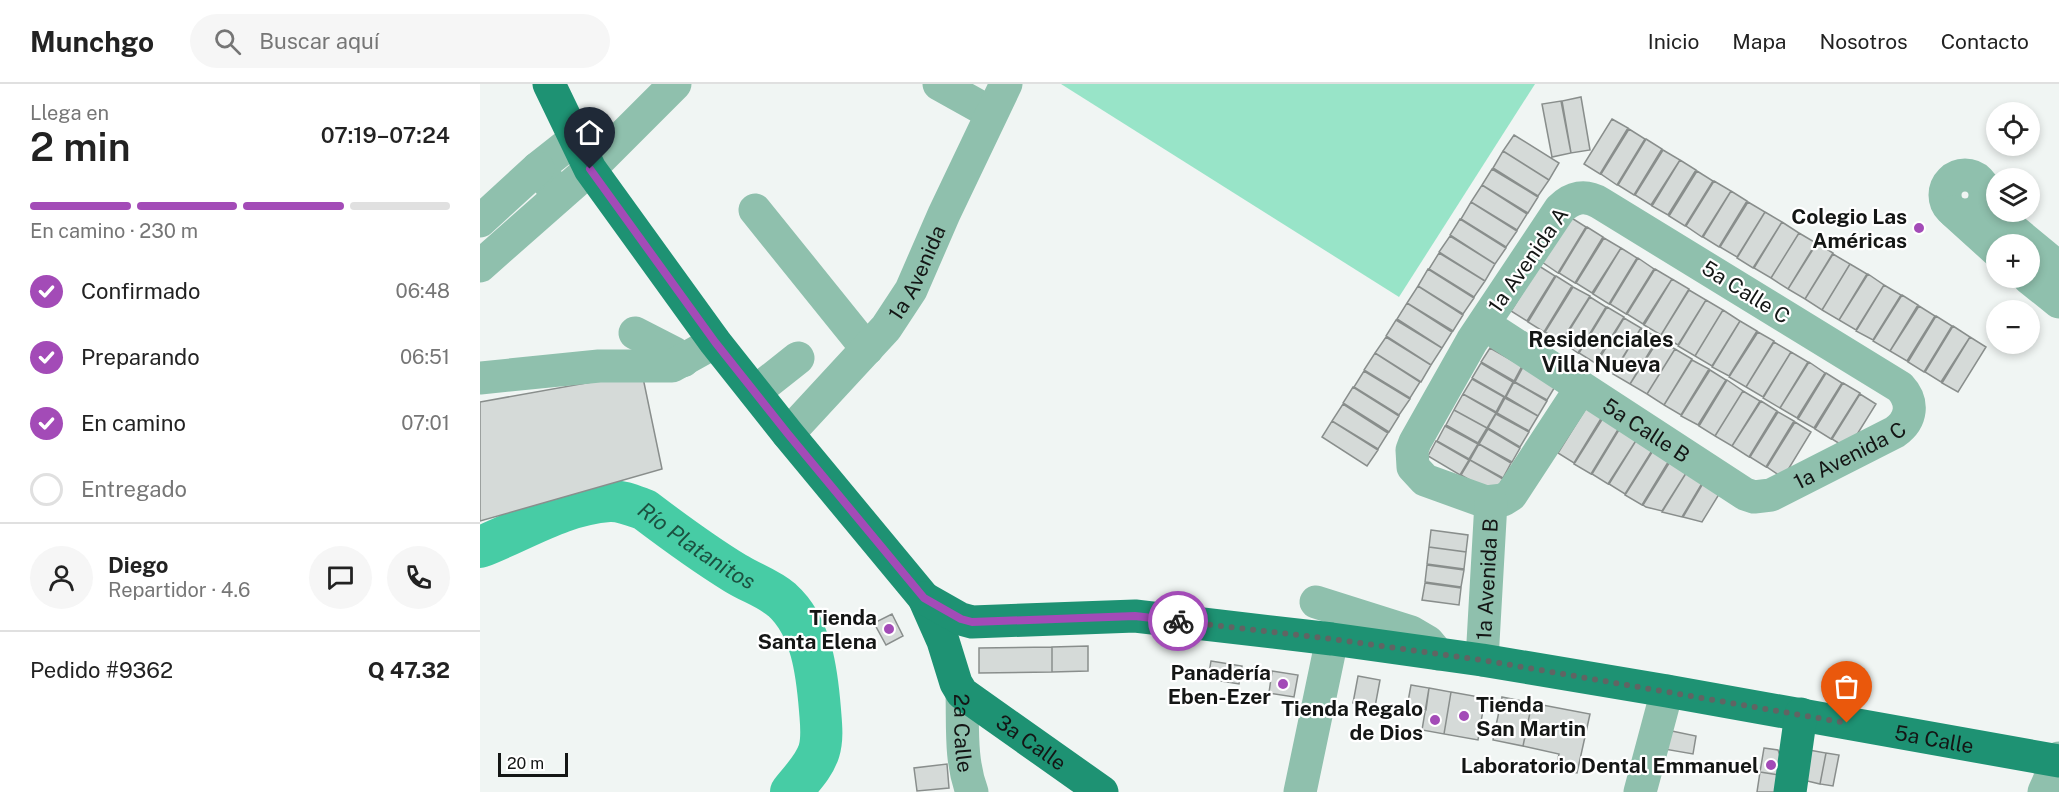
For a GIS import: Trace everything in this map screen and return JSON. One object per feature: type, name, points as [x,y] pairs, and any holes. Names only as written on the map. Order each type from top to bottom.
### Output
[{"type":"main road","name":"2a Calle","points":[[549,84],[590,169],[715,342],[924,598],[951,662],[956,683],[962,693]]},
{"type":"main road","name":"5a Calle","points":[[924,598],[953,615],[972,622],[1135,616],[1332,639],[1482,660],[2059,760]]},
{"type":"main road","points":[[951,662],[953,646],[960,633],[972,622]]},
{"type":"main road","name":"3a Calle","points":[[962,693],[1102,792]]},
{"type":"main road","points":[[1790,792],[1801,714]]},
{"type":"street","points":[[480,266],[590,169],[675,84]]},
{"type":"street","points":[[939,84],[991,114]]},
{"type":"street","name":"1a Avenida","points":[[788,434],[886,328],[911,290],[1006,84]]},
{"type":"street","points":[[480,221],[538,168],[576,138]]},
{"type":"street","points":[[538,168],[559,196]]},
{"type":"street","name":"1a Avenida A","points":[[1491,502],[1425,480],[1413,467],[1411,459],[1415,442],[1477,334],[1560,209],[1566,202],[1575,198]]},
{"type":"street","name":"5a Calle C","points":[[1575,198],[1592,198],[1900,387],[1910,402]]},
{"type":"street","points":[[1986,235],[1968,208],[2007,234]]},
{"type":"street","points":[[755,210],[867,349]]},
{"type":"street","points":[[2040,255],[2059,268]]},
{"type":"street","points":[[2040,287],[2059,302]]},
{"type":"street","points":[[635,333],[674,353],[683,361]]},
{"type":"street","name":"5a Calle B","points":[[1477,334],[1581,388],[1745,494],[1754,497],[1771,495]]},
{"type":"street","points":[[480,378],[598,366],[672,366],[715,342]]},
{"type":"street","points":[[755,392],[798,358]]},
{"type":"street","name":"1a Avenida B","points":[[1482,660],[1491,502],[1503,500],[1510,495],[1581,388]]},
{"type":"street","name":"1a Avenida C","points":[[1771,495],[1895,432],[1907,420],[1910,402]]},
{"type":"street","points":[[1316,602],[1411,632],[1428,642],[1438,654]]},
{"type":"street","points":[[1300,792],[1332,639]]},
{"type":"street","points":[[1641,792],[1667,691]]},
{"type":"street","name":"2a Calle","points":[[962,693],[963,751],[966,776],[972,792]]},
{"type":"street","points":[[2044,792],[2059,760]]},
{"type":"green space","points":[[1061,84],[1535,84],[1399,297]]},
{"type":"building","points":[[1581,97],[1590,150],[1571,153],[1562,101]]},
{"type":"building","points":[[1561,101],[1571,153],[1552,157],[1542,104]]},
{"type":"building","points":[[1612,119],[1628,128],[1600,174],[1584,164]]},
{"type":"building","points":[[1629,129],[1645,139],[1617,185],[1601,174]]},
{"type":"building","points":[[1514,135],[1559,163],[1549,180],[1503,151]]},
{"type":"building","points":[[1646,139],[1662,149],[1634,195],[1618,185]]},
{"type":"building","points":[[1663,150],[1680,160],[1651,205],[1635,195]]},
{"type":"building","points":[[1503,151],[1549,180],[1538,196],[1493,168]]},
{"type":"building","points":[[1680,160],[1696,170],[1668,215],[1652,206]]},
{"type":"building","points":[[1492,169],[1538,197],[1528,213],[1482,185]]},
{"type":"building","points":[[1697,171],[1713,181],[1685,226],[1669,216]]},
{"type":"building","points":[[1714,181],[1731,191],[1702,237],[1686,226]]},
{"type":"building","points":[[1482,185],[1527,214],[1517,230],[1471,202]]},
{"type":"building","points":[[1731,191],[1747,201],[1719,247],[1703,237]]},
{"type":"building","points":[[1471,202],[1517,231],[1506,247],[1461,219]]},
{"type":"building","points":[[1748,202],[1765,212],[1737,257],[1720,247]]},
{"type":"building","points":[[1765,212],[1782,222],[1753,268],[1737,258]]},
{"type":"building","points":[[1570,217],[1586,227],[1558,273],[1542,262]]},
{"type":"building","points":[[1460,219],[1506,248],[1495,264],[1450,235]]},
{"type":"building","points":[[1782,222],[1799,233],[1771,278],[1754,268]]},
{"type":"building","points":[[1587,227],[1603,237],[1575,283],[1559,273]]},
{"type":"building","points":[[1799,233],[1816,243],[1788,289],[1771,278]]},
{"type":"building","points":[[1450,236],[1495,264],[1485,281],[1439,252]]},
{"type":"building","points":[[1604,238],[1621,248],[1592,293],[1576,283]]},
{"type":"building","points":[[1817,243],[1833,253],[1805,299],[1788,289]]},
{"type":"building","points":[[1621,248],[1637,258],[1609,304],[1593,294]]},
{"type":"building","points":[[1439,253],[1485,281],[1474,297],[1429,269]]},
{"type":"building","points":[[1833,254],[1850,264],[1822,310],[1805,299]]},
{"type":"building","points":[[1638,258],[1654,269],[1626,314],[1610,304]]},
{"type":"building","points":[[1850,264],[1867,274],[1839,320],[1822,310]]},
{"type":"building","points":[[1539,266],[1555,276],[1527,321],[1511,311]]},
{"type":"building","points":[[1428,269],[1474,298],[1463,314],[1418,286]]},
{"type":"building","points":[[1655,269],[1672,279],[1643,324],[1627,314]]},
{"type":"building","points":[[1868,274],[1884,285],[1856,330],[1839,320]]},
{"type":"building","points":[[1556,276],[1572,286],[1544,332],[1528,322]]},
{"type":"building","points":[[1672,279],[1689,289],[1661,335],[1644,325]]},
{"type":"building","points":[[1884,285],[1901,295],[1873,340],[1856,331]]},
{"type":"building","points":[[1418,286],[1463,315],[1453,331],[1407,303]]},
{"type":"building","points":[[1573,287],[1590,296],[1561,342],[1545,332]]},
{"type":"building","points":[[1689,290],[1706,300],[1678,345],[1661,335]]},
{"type":"building","points":[[1902,295],[1918,305],[1890,351],[1873,341]]},
{"type":"building","points":[[1590,297],[1606,307],[1578,353],[1562,342]]},
{"type":"building","points":[[1706,300],[1723,310],[1695,356],[1678,346]]},
{"type":"building","points":[[1407,303],[1452,332],[1442,348],[1397,319]]},
{"type":"building","points":[[1919,306],[1935,316],[1907,361],[1890,351]]},
{"type":"building","points":[[1607,307],[1624,317],[1595,363],[1579,353]]},
{"type":"building","points":[[1723,310],[1740,321],[1712,366],[1695,356]]},
{"type":"building","points":[[1936,316],[1952,326],[1924,372],[1908,362]]},
{"type":"building","points":[[1624,318],[1641,328],[1613,373],[1596,364]]},
{"type":"building","points":[[1396,320],[1442,348],[1431,365],[1386,336]]},
{"type":"building","points":[[1740,321],[1757,331],[1729,376],[1712,367]]},
{"type":"building","points":[[1953,326],[1970,337],[1941,382],[1925,372]]},
{"type":"building","points":[[1641,328],[1658,338],[1630,384],[1613,374]]},
{"type":"building","points":[[1758,332],[1774,341],[1746,387],[1729,377]]},
{"type":"building","points":[[1386,337],[1431,365],[1421,382],[1375,353]]},
{"type":"building","points":[[1970,337],[1986,347],[1958,392],[1942,383]]},
{"type":"building","points":[[1659,339],[1675,349],[1647,394],[1630,384]]},
{"type":"building","points":[[1774,342],[1791,352],[1763,397],[1746,387]]},
{"type":"building","points":[[1490,348],[1522,366],[1514,381],[1481,362]]},
{"type":"building","points":[[1675,349],[1692,359],[1664,405],[1647,394]]},
{"type":"building","points":[[1791,352],[1808,362],[1780,408],[1763,398]]},
{"type":"building","points":[[1375,353],[1420,382],[1410,398],[1364,370]]},
{"type":"building","points":[[1692,360],[1709,369],[1681,415],[1664,405]]},
{"type":"building","points":[[1809,362],[1825,373],[1797,418],[1780,408]]},
{"type":"building","points":[[1481,363],[1513,382],[1505,397],[1472,378]]},
{"type":"building","points":[[1523,367],[1556,385],[1547,400],[1515,382]]},
{"type":"building","points":[[1710,370],[1726,380],[1698,425],[1681,416]]},
{"type":"building","points":[[1364,371],[1410,399],[1399,415],[1354,387]]},
{"type":"building","points":[[642,373],[662,469],[480,521],[480,402]]},
{"type":"building","points":[[1826,373],[1842,383],[1814,428],[1798,419]]},
{"type":"building","points":[[1472,379],[1504,397],[1496,412],[1463,394]]},
{"type":"building","points":[[1727,380],[1743,391],[1715,436],[1699,426]]},
{"type":"building","points":[[1514,382],[1547,401],[1538,416],[1506,397]]},
{"type":"building","points":[[1843,383],[1860,393],[1831,439],[1815,429]]},
{"type":"building","points":[[1353,387],[1399,416],[1389,432],[1343,403]]},
{"type":"building","points":[[1743,391],[1760,401],[1732,446],[1715,436]]},
{"type":"building","points":[[1463,394],[1496,413],[1487,428],[1454,410]]},
{"type":"building","points":[[1860,394],[1876,404],[1848,449],[1832,439]]},
{"type":"building","points":[[1505,398],[1538,416],[1529,431],[1497,413]]},
{"type":"building","points":[[1761,401],[1777,411],[1749,457],[1732,446]]},
{"type":"building","points":[[1343,404],[1388,433],[1378,449],[1332,421]]},
{"type":"building","points":[[1586,408],[1602,417],[1574,463],[1558,453]]},
{"type":"building","points":[[1454,410],[1487,428],[1478,443],[1446,425]]},
{"type":"building","points":[[1778,412],[1794,421],[1766,467],[1750,457]]},
{"type":"building","points":[[1496,414],[1529,432],[1520,447],[1488,428]]},
{"type":"building","points":[[1603,418],[1619,428],[1591,474],[1574,464]]},
{"type":"building","points":[[1332,421],[1378,450],[1367,466],[1322,437]]},
{"type":"building","points":[[1795,422],[1811,432],[1783,478],[1767,467]]},
{"type":"building","points":[[1445,426],[1478,444],[1469,459],[1437,441]]},
{"type":"building","points":[[1620,428],[1637,439],[1608,484],[1592,474]]},
{"type":"building","points":[[1488,429],[1520,448],[1512,462],[1479,444]]},
{"type":"building","points":[[1637,439],[1653,449],[1625,494],[1609,484]]},
{"type":"building","points":[[1436,441],[1469,460],[1460,475],[1428,456]]},
{"type":"building","points":[[1479,444],[1511,463],[1503,478],[1470,460]]},
{"type":"building","points":[[1654,449],[1670,459],[1642,505],[1625,495]]},
{"type":"building","points":[[1470,460],[1503,479],[1494,494],[1461,475]]},
{"type":"building","points":[[1671,460],[1688,470],[1662,511],[1646,507],[1643,505]]},
{"type":"building","points":[[1688,470],[1704,480],[1682,517],[1662,512]]},
{"type":"building","points":[[1705,480],[1721,491],[1702,522],[1683,517]]},
{"type":"building","points":[[1431,530],[1468,535],[1466,552],[1429,547]]},
{"type":"building","points":[[1429,547],[1466,552],[1464,569],[1427,564]]},
{"type":"building","points":[[1427,565],[1464,570],[1461,587],[1425,582]]},
{"type":"building","points":[[1425,583],[1461,588],[1459,605],[1422,600]]},
{"type":"building","name":"Tienda Santa Elena","points":[[892,614],[903,636],[886,645],[874,623]]},
{"type":"building","points":[[1088,646],[1088,671],[1052,672],[1052,647]]},
{"type":"building","points":[[1052,647],[1052,672],[979,673],[979,648]]},
{"type":"building","points":[[1211,661],[1242,666],[1239,684],[1208,679]]},
{"type":"building","name":"Panadería Eben-Ezer","points":[[1272,671],[1298,675],[1294,697],[1269,693]]},
{"type":"building","points":[[1358,676],[1380,680],[1375,707],[1353,703]]},
{"type":"building","points":[[1411,685],[1429,688],[1426,710],[1407,707]]},
{"type":"building","name":"Tienda Regalo de Dios","points":[[1429,688],[1451,692],[1444,734],[1422,730]]},
{"type":"building","name":"Tienda San Martin","points":[[1451,692],[1485,698],[1478,740],[1444,734]]},
{"type":"building","points":[[1502,697],[1532,703],[1523,746],[1493,740]]},
{"type":"building","points":[[1532,703],[1590,714],[1577,773],[1556,769],[1559,754],[1523,746]]},
{"type":"building","points":[[1667,730],[1696,736],[1693,754],[1664,749]]},
{"type":"building","name":"Laboratorio Dental Emmanuel","points":[[1764,748],[1778,750],[1781,758],[1779,775],[1760,772]]},
{"type":"building","points":[[1809,750],[1826,753],[1820,784],[1803,780]]},
{"type":"building","points":[[1826,753],[1839,755],[1833,786],[1820,784]]},
{"type":"building","points":[[947,764],[949,788],[917,791],[914,768]]},
{"type":"building","points":[[1760,772],[1779,775],[1776,792],[1757,792]]},
{"type":"waterway","name":"Río Platanitos","points":[[480,547],[575,507],[618,501],[645,510],[712,558],[782,600],[800,623],[811,651],[815,666],[821,725],[821,741],[817,757],[791,792]]},
{"type":"way so far","points":[[1178,621],[1482,660],[1847,723]]},
{"type":"place","name":"Colegio Las Américas","points":[[1919,228]]},
{"type":"place","name":"Tienda Santa Elena","points":[[889,629]]},
{"type":"place","name":"Panadería Eben-Ezer","points":[[1283,684]]},
{"type":"place","name":"Tienda San Martin","points":[[1464,716]]},
{"type":"place","name":"Tienda Regalo de Dios","points":[[1435,720]]},
{"type":"place","name":"Laboratorio Dental Emmanuel","points":[[1771,765]]},
{"type":"district","name":"Residenciales Villa Nueva","points":[[1601,352]]},
{"type":"route","points":[[590,169],[715,342],[924,598],[961,619],[972,622],[1135,616],[1178,621]]}]
